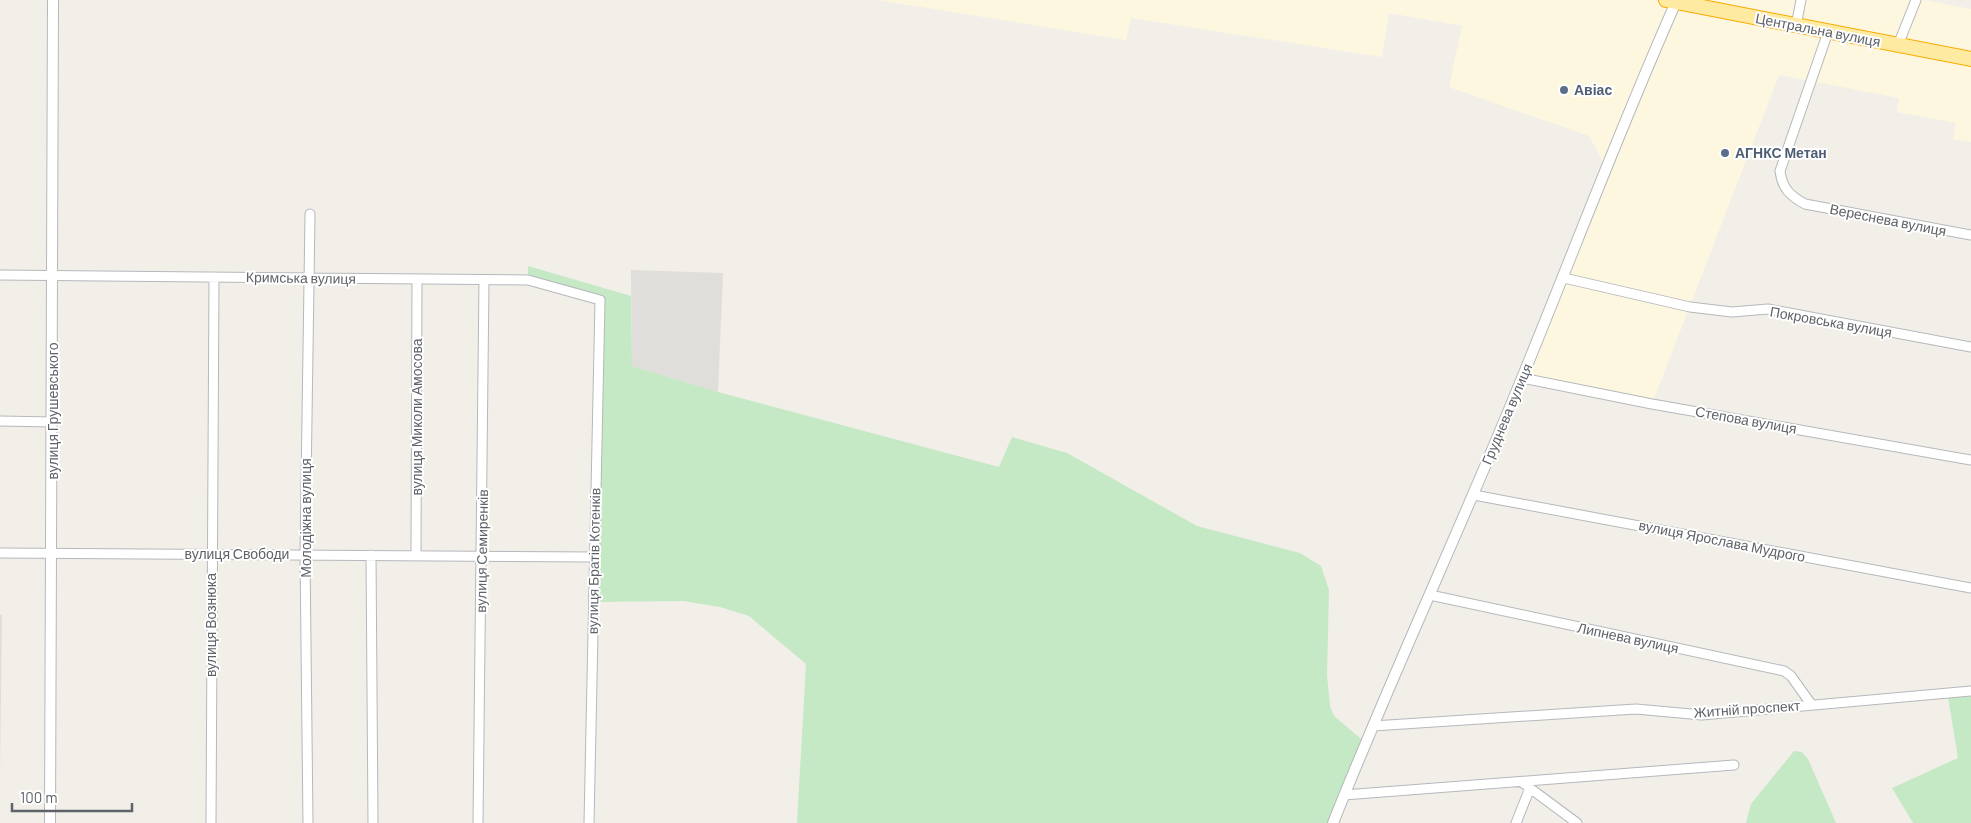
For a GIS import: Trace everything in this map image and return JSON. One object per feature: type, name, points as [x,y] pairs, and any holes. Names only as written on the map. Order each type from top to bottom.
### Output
[{"type":"highway","name":"Центральна вулиця","points":[[1671,1],[1971,59]]},
{"type":"street","name":"вулиця Грушевського","points":[[50,823],[53,422],[53,0]]},
{"type":"street","points":[[1796,26],[1801,0]]},
{"type":"street","points":[[1898,45],[1916,0]]},
{"type":"street","name":"Груднева вулиця","points":[[1333,823],[1373,726],[1474,495],[1564,278],[1671,1]]},
{"type":"street","name":"Вереснева вулиця","points":[[1828,32],[1780,172],[1781,182],[1786,191],[1805,204],[1971,236]]},
{"type":"street","name":"Молодіжна вулиця","points":[[308,823],[305,554],[310,214]]},
{"type":"street","name":"Кримська вулиця","points":[[0,275],[528,280],[600,300]]},
{"type":"street","name":"вулиця Вознюка","points":[[211,823],[214,277]]},
{"type":"street","name":"Покровська вулиця","points":[[1564,278],[1690,307],[1732,312],[1768,309],[1971,347]]},
{"type":"street","name":"вулиця Миколи Амосова","points":[[416,555],[417,279]]},
{"type":"street","name":"вулиця Семиренків","points":[[478,823],[484,280]]},
{"type":"street","name":"вулиця Братів Котенків","points":[[589,823],[600,300]]},
{"type":"street","name":"Степова вулиця","points":[[1522,378],[1652,404],[1971,460]]},
{"type":"street","points":[[0,421],[53,422]]},
{"type":"street","name":"вулиця Ярослава Мудрого","points":[[1474,495],[1971,588]]},
{"type":"street","name":"вулиця Свободи","points":[[0,553],[594,557]]},
{"type":"street","points":[[371,555],[373,823]]},
{"type":"street","name":"Липнева вулиця","points":[[1430,595],[1784,671],[1791,676],[1810,704]]},
{"type":"street","name":"Житній проспект","points":[[1373,726],[1636,709],[1702,715],[1971,691]]},
{"type":"street","points":[[1344,795],[1526,786],[1734,765]]},
{"type":"street","points":[[1516,823],[1526,786]]},
{"type":"street","points":[[1526,786],[1577,823]]},
{"type":"shaded area","points":[[878,0],[1925,0],[1971,9],[1971,142],[1953,139],[1956,123],[1897,112],[1899,98],[1779,75],[1652,404],[1522,378],[1606,167],[1589,136],[1449,87],[1462,26],[1389,13],[1382,57],[1131,18],[1126,40]]},
{"type":"shaded area","points":[[631,270],[723,273],[718,392],[632,366]]},
{"type":"shaded area","points":[[0,615],[2,615],[0,774]]},
{"type":"green space","points":[[528,266],[631,296],[632,366],[718,392],[999,467],[1012,437],[1067,453],[1197,526],[1300,553],[1321,566],[1329,590],[1327,675],[1330,706],[1334,716],[1366,743],[1333,823],[797,823],[806,664],[749,616],[720,607],[683,601],[594,602],[600,300],[528,280]]},
{"type":"green space","points":[[1947,691],[1971,691],[1971,823],[1913,823],[1892,788],[1958,758]]},
{"type":"green space","points":[[1794,751],[1802,752],[1808,759],[1836,823],[1746,823],[1751,804]]},
{"type":"place","name":"Авіас","points":[[1564,90]]},
{"type":"place","name":"АГНКС Метан","points":[[1725,153]]}]
